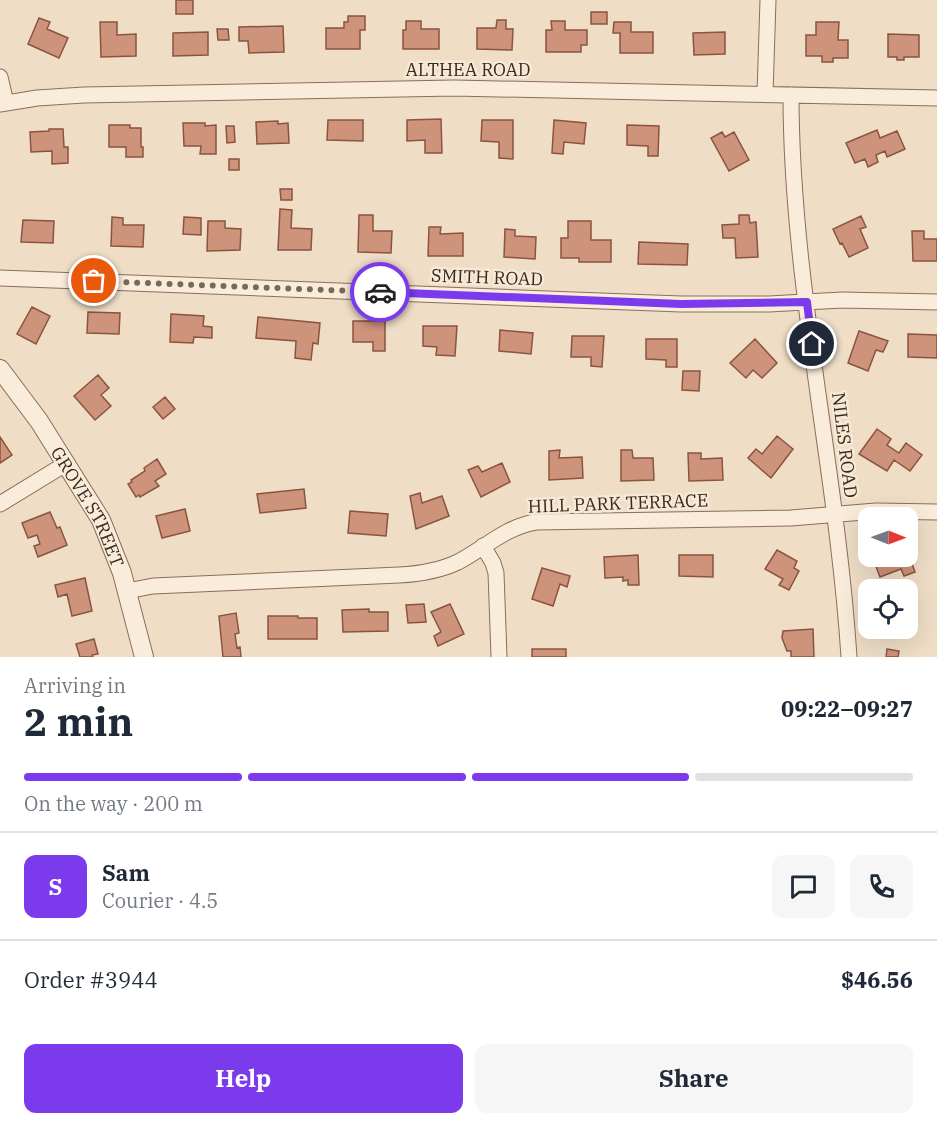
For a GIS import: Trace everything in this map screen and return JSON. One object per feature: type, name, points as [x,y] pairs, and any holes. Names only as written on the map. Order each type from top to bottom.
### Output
[{"type":"street","points":[[765,94],[768,0]]},
{"type":"street","points":[[0,77],[3,103]]},
{"type":"street","name":"ALTHEA ROAD","points":[[3,103],[37,98],[94,95],[432,88],[937,98]]},
{"type":"street","name":"NILES ROAD","points":[[791,95],[792,169],[849,657]]},
{"type":"street","name":"SMITH ROAD","points":[[0,278],[681,304],[842,300],[937,302]]},
{"type":"street","name":"GROVE STREET","points":[[0,369],[39,421],[102,520],[117,556],[144,657]]},
{"type":"street","points":[[0,504],[67,463]]},
{"type":"street","name":"HILL PARK TERRACE","points":[[127,591],[153,586],[422,573],[446,567],[510,529],[536,522],[791,518],[876,511],[937,513]]},
{"type":"street","points":[[483,546],[496,573],[499,657]]},
{"type":"building","points":[[176,0],[193,0],[193,14],[176,14]]},
{"type":"building","points":[[591,12],[607,12],[607,24],[591,24]]},
{"type":"building","points":[[348,16],[365,16],[365,30],[360,30],[360,49],[326,49],[326,28],[344,28],[344,22],[348,22]]},
{"type":"building","points":[[39,18],[50,22],[47,29],[68,38],[59,58],[28,44]]},
{"type":"building","points":[[497,20],[506,20],[506,29],[513,29],[512,50],[477,49],[477,28],[496,28]]},
{"type":"building","points":[[406,21],[421,21],[421,29],[439,29],[439,49],[403,49],[403,30],[406,30]]},
{"type":"building","points":[[551,21],[565,21],[565,30],[587,30],[587,45],[581,45],[581,52],[546,52],[546,30],[552,30]]},
{"type":"building","points":[[100,22],[117,22],[117,35],[136,34],[136,56],[101,57]]},
{"type":"building","points":[[614,22],[631,22],[631,32],[653,32],[653,53],[620,53],[620,33],[613,33]]},
{"type":"building","points":[[816,22],[839,22],[838,40],[848,40],[848,58],[833,58],[833,62],[822,62],[822,56],[806,56],[806,35],[816,35]]},
{"type":"building","points":[[283,26],[284,52],[249,53],[248,41],[239,41],[239,27]]},
{"type":"building","points":[[217,29],[228,29],[229,40],[218,40]]},
{"type":"building","points":[[208,32],[208,55],[173,56],[173,33]]},
{"type":"building","points":[[725,32],[725,54],[694,55],[693,33]]},
{"type":"building","points":[[888,34],[919,35],[919,57],[904,57],[904,60],[897,60],[897,57],[888,57]]},
{"type":"building","points":[[441,119],[442,153],[425,153],[425,140],[407,141],[407,120]]},
{"type":"building","points":[[328,120],[363,120],[363,141],[327,140]]},
{"type":"building","points":[[482,120],[513,120],[513,159],[499,158],[499,142],[481,141]]},
{"type":"building","points":[[554,120],[586,123],[584,144],[564,142],[563,154],[552,153]]},
{"type":"building","points":[[278,121],[278,124],[288,123],[289,143],[257,144],[256,122]]},
{"type":"building","points":[[183,123],[216,125],[216,154],[200,154],[201,146],[184,146]]},
{"type":"building","points":[[109,125],[130,125],[130,128],[141,128],[143,157],[126,157],[126,147],[109,147]]},
{"type":"building","points":[[627,125],[659,126],[658,156],[648,156],[648,146],[627,145]]},
{"type":"building","points":[[226,126],[234,126],[235,142],[227,143]]},
{"type":"building","points":[[49,129],[63,129],[64,147],[68,147],[68,163],[52,164],[52,151],[31,152],[30,132],[49,131]]},
{"type":"building","points":[[877,130],[880,138],[897,131],[905,149],[887,157],[885,151],[876,155],[878,162],[868,167],[865,159],[855,163],[846,143]]},
{"type":"building","points":[[722,132],[725,137],[734,132],[749,160],[729,171],[711,138]]},
{"type":"building","points":[[229,159],[239,159],[239,170],[229,170]]},
{"type":"building","points":[[280,189],[292,189],[292,200],[281,200]]},
{"type":"building","points":[[280,209],[292,210],[291,228],[312,229],[311,250],[278,250]]},
{"type":"building","points":[[359,215],[373,215],[373,231],[392,231],[391,253],[358,252]]},
{"type":"building","points":[[739,215],[749,215],[750,223],[756,222],[758,257],[736,258],[735,238],[723,238],[722,225],[739,224]]},
{"type":"building","points":[[861,216],[866,227],[860,229],[868,248],[849,257],[833,229]]},
{"type":"building","points":[[112,217],[123,218],[123,225],[144,225],[143,247],[111,246]]},
{"type":"building","points":[[184,217],[201,218],[201,235],[183,234]]},
{"type":"building","points":[[23,220],[54,221],[53,243],[21,242]]},
{"type":"building","points":[[208,221],[225,221],[225,228],[241,229],[240,250],[207,251]]},
{"type":"building","points":[[568,221],[591,221],[591,240],[611,240],[611,262],[579,262],[579,258],[561,258],[561,238],[568,238]]},
{"type":"building","points":[[429,227],[441,227],[440,234],[463,233],[463,256],[428,256]]},
{"type":"building","points":[[505,229],[515,230],[515,236],[536,237],[535,259],[504,257]]},
{"type":"building","points":[[912,231],[924,231],[924,239],[937,239],[937,261],[913,261]]},
{"type":"building","points":[[639,242],[688,244],[687,265],[638,264]]},
{"type":"building","points":[[32,307],[50,316],[36,344],[17,334]]},
{"type":"building","points":[[88,312],[120,313],[119,334],[87,333]]},
{"type":"building","points":[[171,314],[204,316],[203,326],[212,327],[212,338],[194,337],[193,343],[170,342]]},
{"type":"building","points":[[258,317],[320,323],[318,344],[313,343],[311,360],[295,358],[296,341],[256,338]]},
{"type":"building","points":[[353,321],[385,321],[385,351],[373,351],[373,342],[353,342]]},
{"type":"building","points":[[423,326],[457,326],[455,356],[436,355],[437,347],[423,346]]},
{"type":"building","points":[[500,330],[533,333],[531,354],[499,351]]},
{"type":"building","points":[[859,331],[888,341],[883,352],[876,350],[868,371],[848,363]]},
{"type":"building","points":[[908,334],[937,335],[937,358],[908,357]]},
{"type":"building","points":[[572,336],[604,336],[602,367],[591,366],[591,357],[571,357]]},
{"type":"building","points":[[646,339],[677,339],[677,367],[666,367],[666,360],[646,359]]},
{"type":"building","points":[[755,339],[777,363],[762,378],[753,370],[746,378],[730,363]]},
{"type":"building","points":[[683,371],[700,371],[699,391],[682,390]]},
{"type":"building","points":[[98,375],[109,388],[101,395],[111,406],[95,420],[74,396]]},
{"type":"building","points":[[165,397],[175,409],[163,419],[153,407]]},
{"type":"building","points":[[877,429],[891,439],[887,445],[899,453],[906,443],[922,455],[910,471],[894,460],[887,471],[859,454]]},
{"type":"building","points":[[777,436],[793,449],[771,478],[748,458],[756,449],[762,454]]},
{"type":"building","points":[[0,437],[12,455],[0,463]]},
{"type":"building","points":[[560,450],[559,458],[582,457],[583,478],[549,480],[549,451]]},
{"type":"building","points":[[621,450],[632,450],[633,458],[653,458],[654,480],[621,481]]},
{"type":"building","points":[[688,453],[701,453],[701,459],[722,458],[723,480],[689,481]]},
{"type":"building","points":[[157,459],[166,474],[155,481],[159,486],[136,497],[128,484]]},
{"type":"building","points":[[502,463],[510,482],[481,497],[468,470],[478,466],[482,472]]},
{"type":"building","points":[[304,489],[306,508],[260,513],[257,494]]},
{"type":"building","points":[[420,493],[422,503],[442,496],[449,516],[416,529],[410,496]]},
{"type":"building","points":[[185,509],[190,531],[162,538],[156,516]]},
{"type":"building","points":[[350,511],[388,514],[386,536],[348,533]]},
{"type":"building","points":[[50,512],[57,528],[60,527],[67,545],[38,557],[34,546],[40,544],[37,535],[28,538],[22,523]]},
{"type":"building","points":[[777,550],[797,561],[794,568],[799,571],[789,590],[779,585],[783,579],[765,569]]},
{"type":"building","points":[[638,555],[639,585],[628,585],[628,580],[623,581],[623,577],[605,578],[604,557]]},
{"type":"building","points":[[679,555],[713,555],[713,577],[679,576]]},
{"type":"building","points":[[876,567],[913,567],[915,572],[904,576],[901,569],[880,577]]},
{"type":"building","points":[[542,568],[570,576],[567,587],[560,584],[553,606],[532,599]]},
{"type":"building","points":[[85,578],[92,611],[72,616],[67,594],[58,597],[55,585]]},
{"type":"building","points":[[424,604],[426,622],[408,623],[406,605]]},
{"type":"building","points":[[450,604],[464,634],[438,646],[434,636],[441,632],[431,612]]},
{"type":"building","points":[[369,609],[369,612],[388,612],[388,631],[343,632],[342,610]]},
{"type":"building","points":[[236,613],[239,633],[235,634],[241,657],[223,657],[219,616]]},
{"type":"building","points":[[268,616],[317,618],[317,639],[268,639]]},
{"type":"building","points":[[813,629],[814,657],[791,657],[791,651],[787,651],[782,638],[783,631]]},
{"type":"building","points":[[94,639],[98,654],[92,655],[93,657],[80,657],[76,644]]},
{"type":"building","points":[[532,649],[566,649],[566,657],[532,657]]},
{"type":"building","points":[[887,649],[899,651],[898,657],[886,657]]},
{"type":"way so far","points":[[94,281],[380,292]]},
{"type":"route","points":[[380,292],[681,304],[807,302],[812,344]]}]
